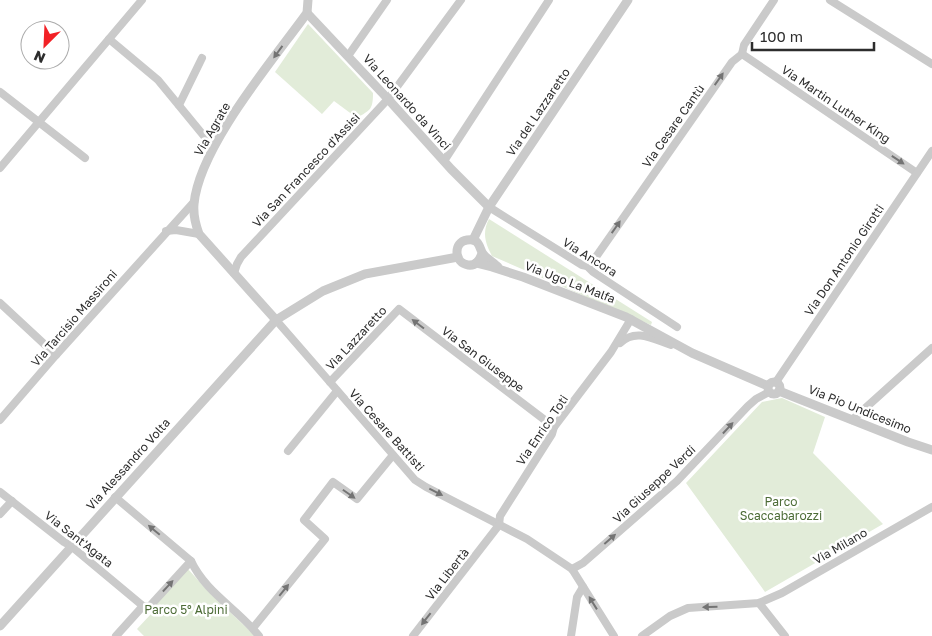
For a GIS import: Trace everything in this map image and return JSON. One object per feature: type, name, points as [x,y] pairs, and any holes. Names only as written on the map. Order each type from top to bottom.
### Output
[{"type":"street","points":[[0,168],[142,0]]},
{"type":"street","points":[[307,13],[308,0]]},
{"type":"street","points":[[348,56],[387,0]]},
{"type":"street","name":"Via San Francesco d'Assisi","points":[[234,273],[236,264],[241,257],[388,99],[460,0]]},
{"type":"street","points":[[444,161],[549,0]]},
{"type":"street","name":"Via del Lazzaretto","points":[[473,240],[489,207],[628,0]]},
{"type":"street","name":"Via Cesare Cantù","points":[[587,266],[596,256],[732,62],[742,54],[744,45],[774,0]]},
{"type":"street","points":[[830,0],[932,64]]},
{"type":"street","name":"Via Leonardo da Vinci","points":[[307,13],[489,207]]},
{"type":"street","name":"Via Agrate","points":[[199,234],[194,221],[194,202],[197,185],[213,147],[241,103],[307,13]]},
{"type":"street","points":[[109,39],[158,80],[213,147]]},
{"type":"street","name":"Via Martin Luther King","points":[[742,54],[917,173]]},
{"type":"street","points":[[179,105],[202,58]]},
{"type":"street","points":[[0,92],[84,158]]},
{"type":"street","name":"Via Don Antonio Girotti","points":[[773,388],[932,151]]},
{"type":"street","name":"Via Tarcisio Massironi","points":[[0,420],[56,354],[194,202]]},
{"type":"street","name":"Via Ancora","points":[[489,207],[582,265],[587,266],[593,272],[677,327]]},
{"type":"street","points":[[166,231],[176,230],[199,234],[276,320]]},
{"type":"street","points":[[458,257],[457,249],[462,242],[473,240]]},
{"type":"street","name":"Via Ugo La Malfa","points":[[473,240],[480,245],[482,253],[500,269]]},
{"type":"street","points":[[476,263],[479,261],[482,253]]},
{"type":"street","points":[[218,255],[227,259],[241,257]]},
{"type":"street","name":"Via Ugo La Malfa","points":[[276,320],[323,292],[365,274],[458,257],[467,265],[476,263],[500,269],[631,320]]},
{"type":"street","points":[[0,304],[56,354]]},
{"type":"street","name":"Via Lazzaretto","points":[[330,382],[399,309]]},
{"type":"street","name":"Via San Giuseppe","points":[[399,309],[554,427]]},
{"type":"street","name":"Via Cesare Battisti","points":[[276,320],[415,480],[527,538],[572,569]]},
{"type":"street","name":"Via Alessandro Volta","points":[[0,626],[276,320]]},
{"type":"street","name":"Via Pio Undicesimo","points":[[631,320],[681,348],[773,388],[932,450]]},
{"type":"street","name":"Via Enrico Toti","points":[[499,525],[500,516],[552,434],[554,427],[611,352],[631,320]]},
{"type":"street","name":"Via Enrico Toti","points":[[611,352],[625,338],[632,335],[647,337],[681,348]]},
{"type":"street","points":[[852,420],[932,348]]},
{"type":"street","name":"Via Giuseppe Verdi","points":[[572,569],[583,563],[677,481],[748,406],[773,388]]},
{"type":"street","name":"Via Cesare Battisti","points":[[288,451],[337,391]]},
{"type":"street","points":[[253,628],[325,539],[304,520],[333,482],[357,499],[393,455]]},
{"type":"street","name":"Via Sant'Agata","points":[[0,492],[71,546],[143,606]]},
{"type":"street","points":[[115,497],[191,561],[197,574],[207,587],[253,628],[259,636]]},
{"type":"street","points":[[0,514],[12,500]]},
{"type":"street","name":"Via Milano","points":[[642,636],[670,616],[688,608],[759,603],[782,593],[932,507]]},
{"type":"street","name":"Via Libertà","points":[[413,636],[499,525]]},
{"type":"street","points":[[120,635],[143,606],[149,606],[191,561]]},
{"type":"street","points":[[572,569],[614,636]]},
{"type":"street","points":[[571,636],[577,597],[582,587]]},
{"type":"street","points":[[759,603],[785,636]]},
{"type":"green space","points":[[308,24],[373,93],[370,109],[357,118],[334,101],[322,114],[275,72]]},
{"type":"green space","points":[[489,219],[652,322],[651,325],[492,256],[485,238]]},
{"type":"green space","name":"Parco Scaccabarozzi","points":[[782,398],[825,417],[813,453],[883,524],[765,592],[686,483],[762,402]]},
{"type":"green space","name":"Parco 5° Alpini","points":[[187,568],[255,636],[144,636],[137,629],[151,614],[151,608]]}]
